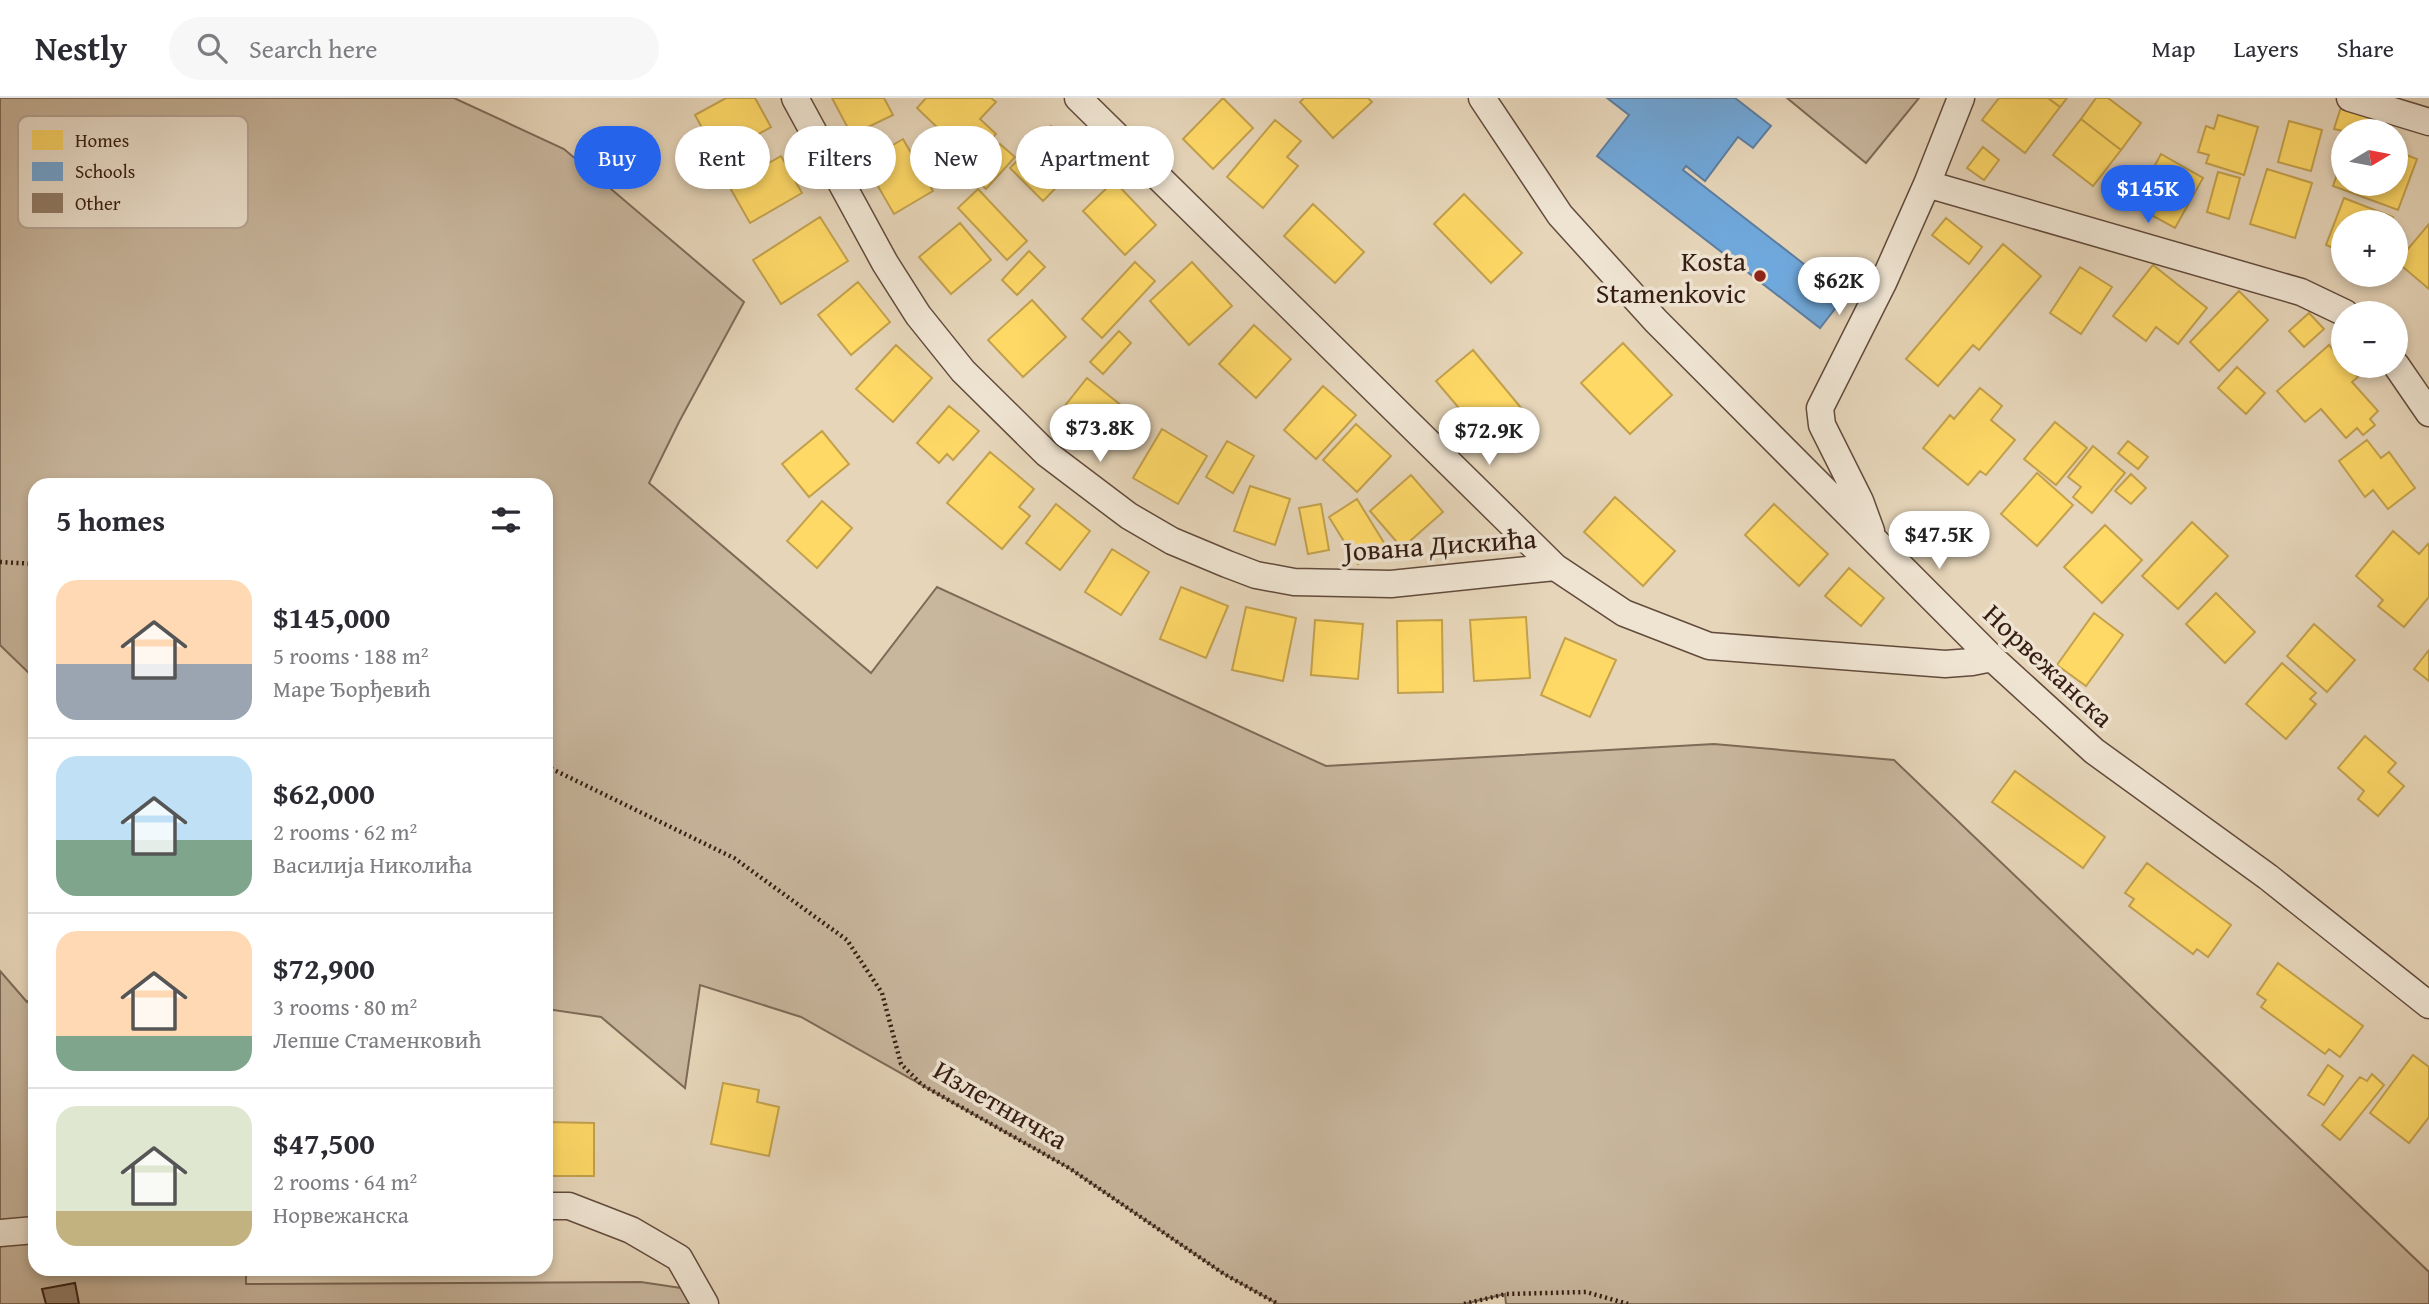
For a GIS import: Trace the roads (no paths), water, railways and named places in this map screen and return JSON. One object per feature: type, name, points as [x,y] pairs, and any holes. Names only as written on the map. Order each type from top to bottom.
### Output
[{"type":"street","name":"Јована Дискића","points":[[795,98],[885,263],[918,315],[959,366],[1046,454],[1129,516],[1172,541],[1227,564],[1256,575],[1294,582],[1391,584],[1555,567]]},
{"type":"street","points":[[1077,98],[1555,567],[1624,613],[1709,646],[1945,664],[1992,657]]},
{"type":"street","name":"Норвежанска","points":[[1482,98],[1560,215],[1656,321],[1992,657],[2094,751],[2268,877],[2429,1005]]},
{"type":"street","points":[[1873,538],[1860,501],[1822,425],[1821,408],[1883,283],[1961,98]]},
{"type":"street","points":[[2350,98],[2429,122]]},
{"type":"street","points":[[1927,184],[2301,292],[2331,306]]},
{"type":"street","points":[[2405,378],[2429,413]]},
{"type":"street","points":[[553,1206],[569,1206],[631,1230],[678,1258],[705,1304]]},
{"type":"street","points":[[0,1233],[28,1231]]},
{"type":"place","name":"Kosta Stamenkovic","points":[[1760,276]]}]
